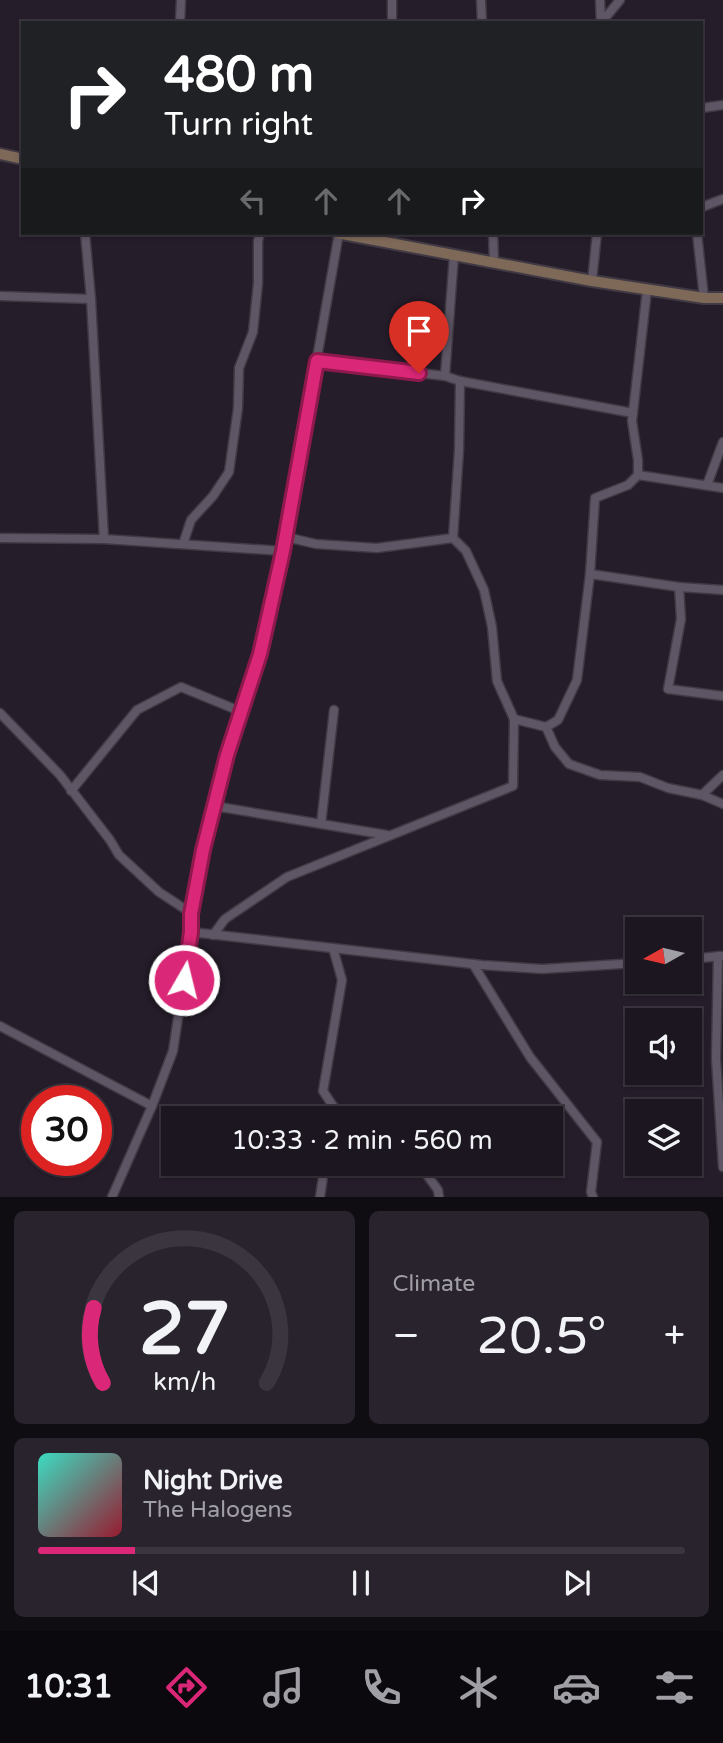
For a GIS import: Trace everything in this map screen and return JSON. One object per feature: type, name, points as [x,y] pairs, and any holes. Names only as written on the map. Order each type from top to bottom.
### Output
[{"type":"street","points":[[180,21],[181,0]]},
{"type":"street","points":[[392,0],[392,21]]},
{"type":"street","points":[[481,0],[482,21]]},
{"type":"street","points":[[600,0],[601,21]]},
{"type":"street","points":[[603,21],[620,0]]},
{"type":"street","points":[[703,108],[723,105]]},
{"type":"street","points":[[0,153],[21,158]]},
{"type":"street","points":[[703,207],[723,199]]},
{"type":"street","points":[[85,235],[104,540]]},
{"type":"street","points":[[183,544],[191,520],[213,496],[229,472],[238,408],[239,368],[253,332],[260,235]]},
{"type":"street","points":[[112,1197],[173,1051],[191,932],[191,914],[214,806],[227,755],[260,654],[283,551],[339,235]]},
{"type":"street","points":[[349,235],[592,281],[704,298],[723,298]]},
{"type":"street","points":[[493,235],[494,262]]},
{"type":"street","points":[[592,281],[597,235]]},
{"type":"street","points":[[697,235],[704,298]]},
{"type":"street","points":[[445,376],[454,255]]},
{"type":"street","points":[[514,719],[546,727],[558,720],[577,680],[590,574],[595,498],[628,485],[638,475],[632,421],[647,290]]},
{"type":"street","points":[[0,296],[91,299]]},
{"type":"street","points":[[317,361],[445,376],[460,382],[633,413]]},
{"type":"street","points":[[213,935],[225,919],[287,877],[513,786],[514,719],[497,681],[492,627],[484,590],[466,551],[453,538],[460,382]]},
{"type":"street","points":[[707,485],[723,442]]},
{"type":"street","points":[[638,475],[723,488]]},
{"type":"street","points":[[286,537],[316,544],[377,548],[453,538]]},
{"type":"street","points":[[0,538],[104,540],[283,551]]},
{"type":"street","points":[[590,574],[679,587],[723,590]]},
{"type":"street","points":[[679,587],[681,619],[668,689],[723,696]]},
{"type":"street","points":[[71,791],[137,710],[181,687],[242,712]]},
{"type":"street","points":[[321,824],[334,710]]},
{"type":"street","points":[[0,713],[33,744],[119,855],[159,892],[191,914]]},
{"type":"street","points":[[546,727],[555,747],[569,764],[600,775],[640,778],[668,788],[702,795],[723,804]]},
{"type":"street","points":[[702,795],[723,775]]},
{"type":"street","points":[[214,806],[388,835]]},
{"type":"street","points":[[191,932],[473,964],[542,969],[625,964]]},
{"type":"street","points":[[332,948],[342,980],[323,1091],[332,1106]]},
{"type":"street","points":[[702,957],[720,956],[716,1059],[723,1167]]},
{"type":"street","points":[[473,964],[530,1057],[597,1142],[591,1192],[593,1197]]},
{"type":"street","points":[[0,1026],[152,1106]]},
{"type":"street","points":[[320,1197],[323,1176]]},
{"type":"street","points":[[428,1176],[438,1190],[439,1197]]},
{"type":"route","points":[[184,980],[191,914],[203,850],[227,755],[260,654],[283,551],[317,361],[419,373]]}]
